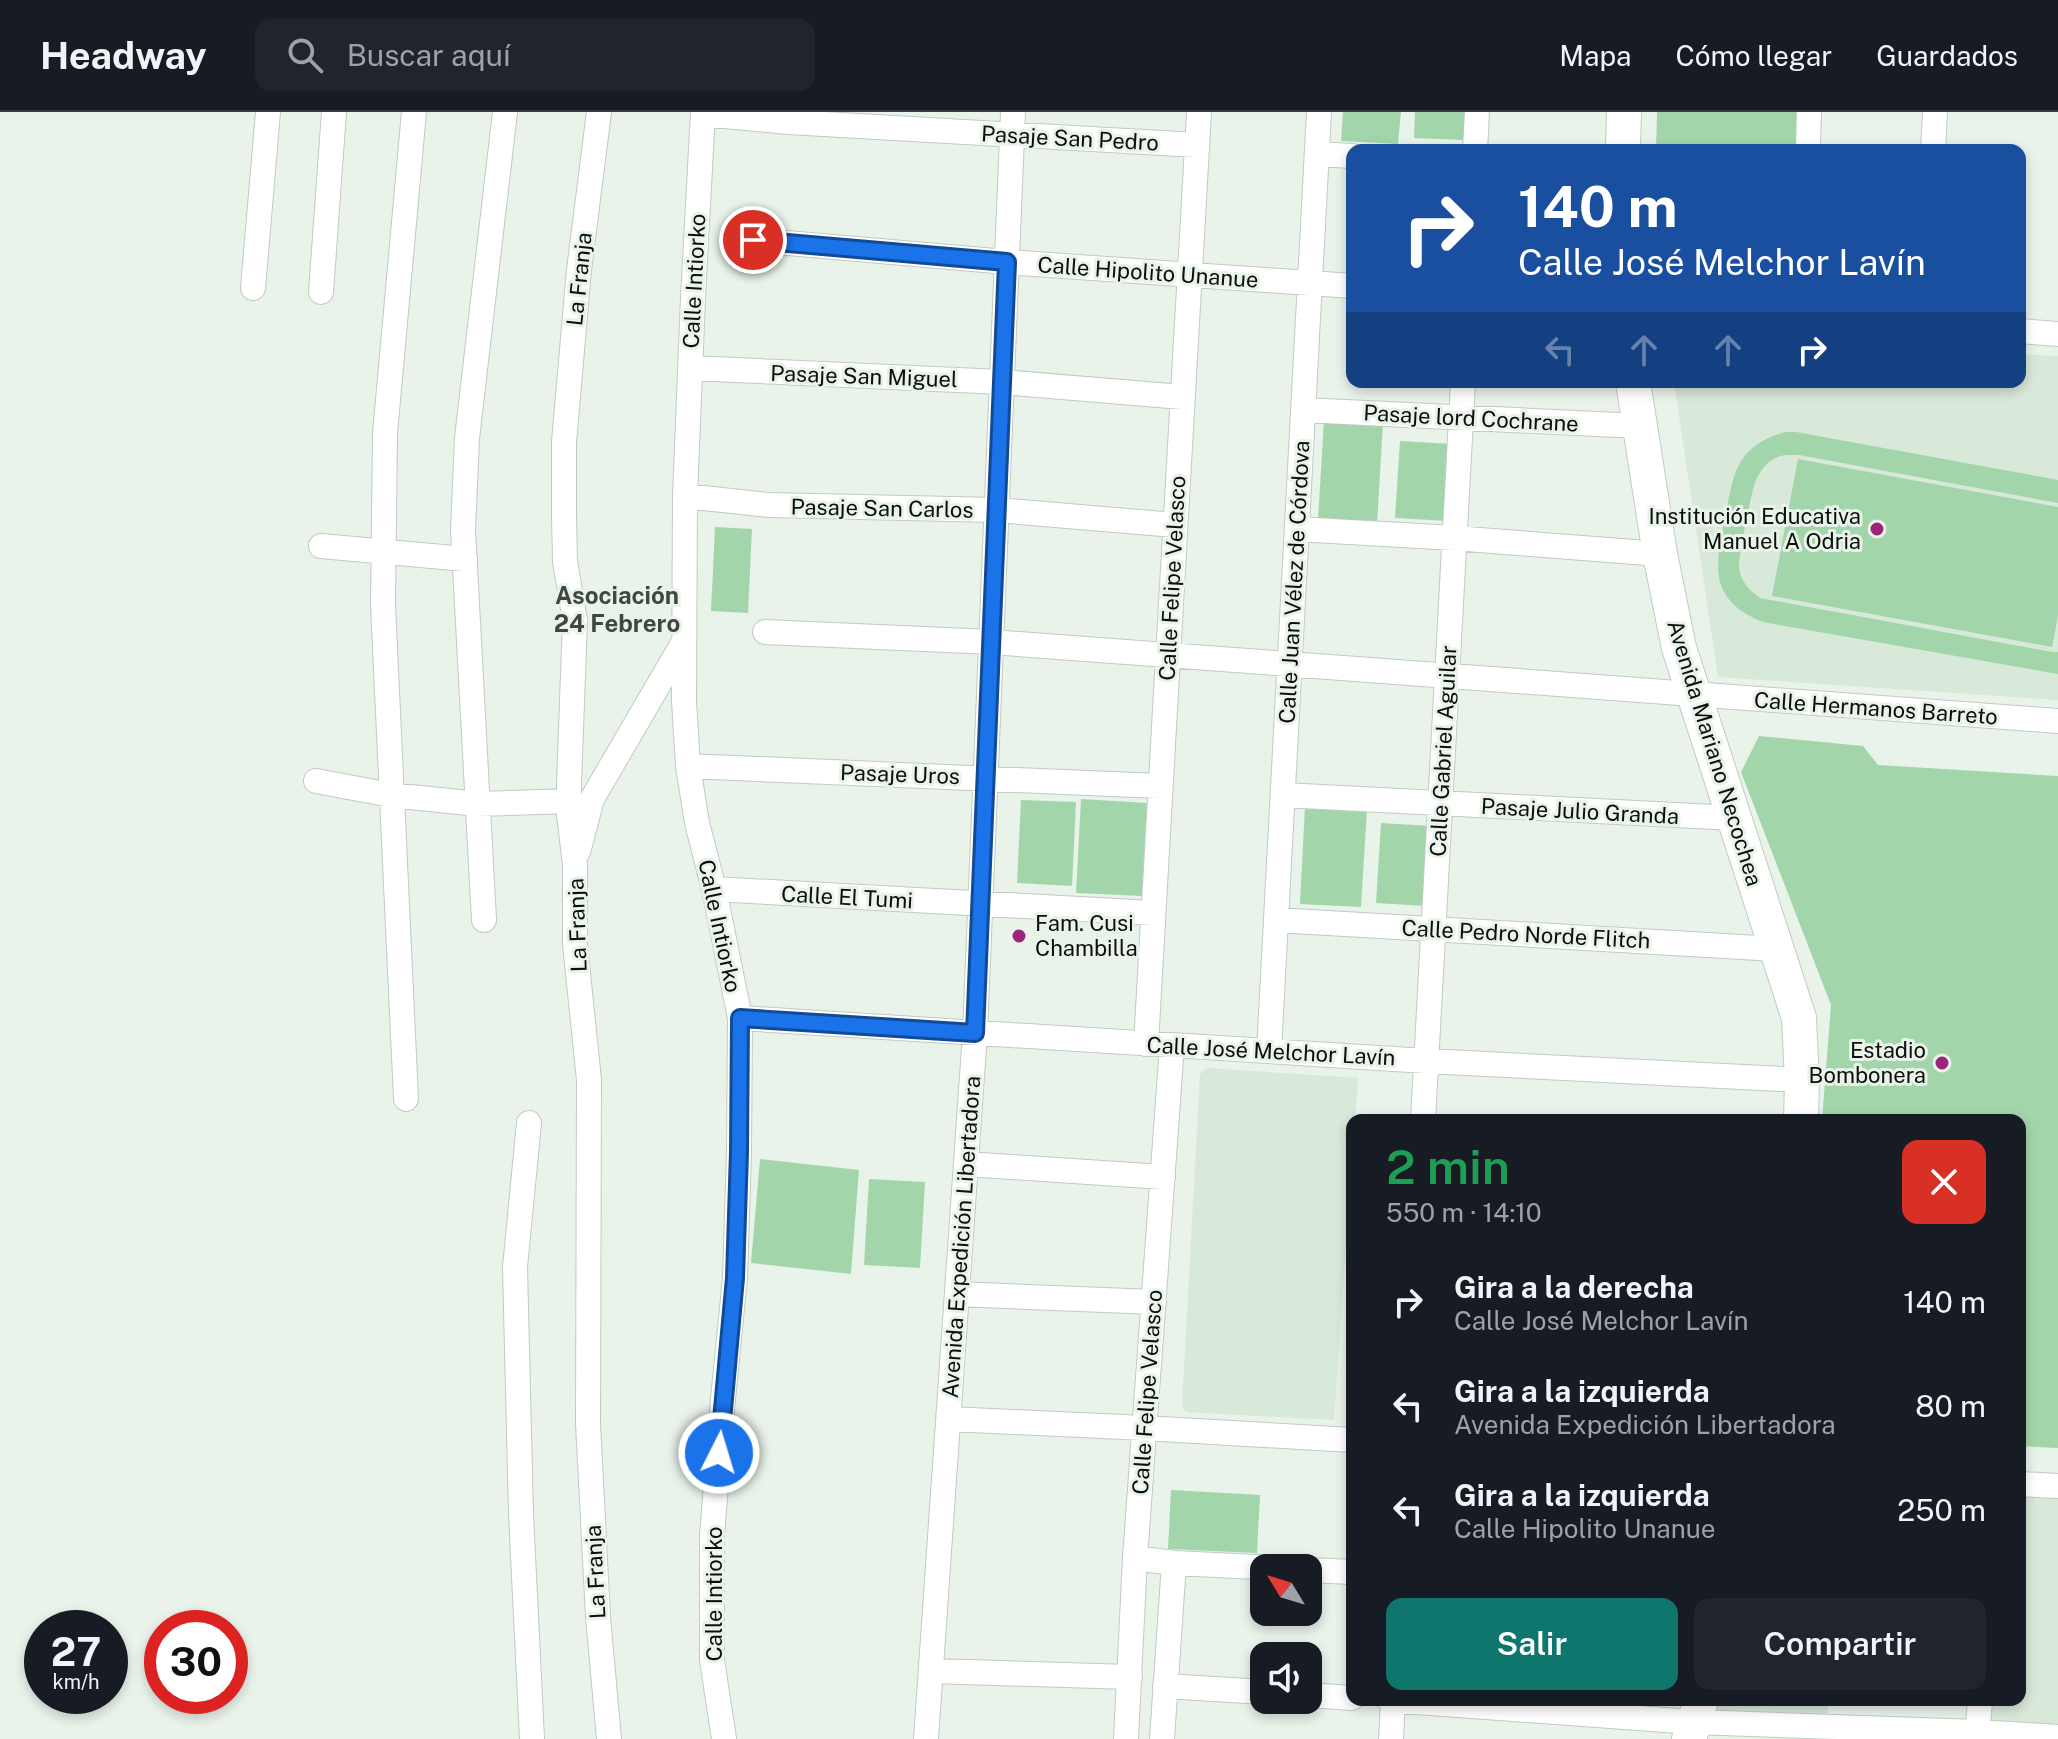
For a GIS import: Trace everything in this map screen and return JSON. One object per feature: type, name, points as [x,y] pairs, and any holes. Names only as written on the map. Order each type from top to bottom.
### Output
[{"type":"street","points":[[253,288],[268,112]]},
{"type":"street","points":[[321,292],[334,112]]},
{"type":"street","points":[[406,1099],[383,605],[385,433],[414,112]]},
{"type":"street","points":[[484,920],[463,530],[467,438],[505,112]]},
{"type":"street","name":"La Franja","points":[[599,112],[579,270],[564,442],[565,561],[575,621],[569,801],[575,864],[575,944],[589,1080],[588,1423],[591,1510],[609,1739]]},
{"type":"street","name":"Calle Felipe Velasco","points":[[1146,1044],[1199,112]]},
{"type":"street","name":"Calle Juan Vélez de Córdova","points":[[1269,1051],[1319,112]]},
{"type":"street","points":[[1475,144],[1477,112]]},
{"type":"street","points":[[1623,144],[1624,112]]},
{"type":"street","points":[[1808,144],[1809,112]]},
{"type":"street","points":[[1933,144],[1935,112]]},
{"type":"street","name":"Pasaje San Pedro","points":[[703,113],[788,122],[1012,124],[1197,145]]},
{"type":"street","name":"Calle Intiorko","points":[[703,113],[685,496],[684,701],[688,766],[697,823],[740,1018],[735,1278],[712,1535],[712,1660],[724,1739]]},
{"type":"street","name":"Avenida Expedición Libertadora","points":[[926,1739],[975,1033],[1012,124]]},
{"type":"street","points":[[1317,154],[1346,156]]},
{"type":"street","name":"Calle Hipolito Unanue","points":[[753,240],[1007,262],[1346,286]]},
{"type":"street","points":[[2026,331],[2058,334]]},
{"type":"street","name":"Pasaje San Miguel","points":[[690,368],[1002,382],[1182,397]]},
{"type":"street","name":"Calle Gabriel Aguilar","points":[[1423,1114],[1463,388]]},
{"type":"street","name":"Avenida Mariano Necochea","points":[[1634,388],[1660,554],[1679,648],[1799,1018],[1801,1114]]},
{"type":"street","name":"Pasaje lord Cochrane","points":[[1303,410],[1639,426]]},
{"type":"street","name":"Pasaje San Carlos","points":[[685,496],[769,505],[997,510],[1175,525]]},
{"type":"street","points":[[1297,529],[1660,554]]},
{"type":"street","points":[[321,546],[465,559]]},
{"type":"street","name":"Calle Hermanos Barreto","points":[[765,632],[991,642],[2058,721]]},
{"type":"street","points":[[575,864],[592,799],[684,641]]},
{"type":"street","name":"Pasaje Uros","points":[[688,766],[1160,786]]},
{"type":"street","points":[[316,781],[391,795],[478,804],[569,801]]},
{"type":"street","name":"Pasaje Julio Granda","points":[[1283,795],[1734,818]]},
{"type":"street","name":"Calle El Tumi","points":[[714,889],[1153,913]]},
{"type":"street","name":"Calle Pedro Norde Flitch","points":[[1276,920],[1776,949]]},
{"type":"street","name":"Calle José Melchor Lavín","points":[[740,1018],[1426,1061],[1802,1080]]},
{"type":"street","name":"Calle Felipe Velasco","points":[[1126,1739],[1135,1558],[1172,1045]]},
{"type":"street","points":[[529,1123],[515,1267],[532,1739]]},
{"type":"street","points":[[966,1164],[1163,1177]]},
{"type":"street","points":[[957,1294],[1154,1302]]},
{"type":"street","points":[[949,1419],[1346,1440]]},
{"type":"street","points":[[2026,1484],[2058,1486]]},
{"type":"street","points":[[1135,1558],[1250,1567]]},
{"type":"street","points":[[1162,1739],[1174,1563]]},
{"type":"street","points":[[1322,1571],[1346,1572]]},
{"type":"street","points":[[931,1671],[1130,1677]]},
{"type":"street","points":[[1165,1686],[1250,1691]]},
{"type":"street","points":[[1322,1696],[1346,1698]]},
{"type":"street","points":[[1391,1739],[1392,1706]]},
{"type":"street","points":[[1483,1706],[1977,1736],[2058,1737]]},
{"type":"street","points":[[1977,1736],[1980,1706]]},
{"type":"shaded area","name":"Institución Educativa Manuel A Odria","points":[[2026,354],[2058,356],[2058,700],[1718,677],[1675,388],[2026,388]]},
{"type":"shaded area","points":[[1207,1068],[1358,1078],[1355,1114],[1346,1114],[1346,1246],[1334,1420],[1186,1412],[1182,1406],[1200,1074]]},
{"type":"shaded area","points":[[2026,1490],[2058,1492],[2058,1732],[1984,1726],[1986,1706],[2026,1706]]},
{"type":"shaded area","points":[[1706,1706],[1828,1706],[1827,1721],[1704,1713]]},
{"type":"green space","points":[[1343,112],[1401,112],[1398,144],[1341,141]]},
{"type":"green space","points":[[1415,112],[1468,112],[1466,140],[1414,138]]},
{"type":"green space","points":[[1657,112],[1798,112],[1797,144],[1656,144]]},
{"type":"green space","points":[[1324,420],[1383,423],[1377,524],[1318,520]]},
{"type":"green space","points":[[1785,432],[2058,480],[2058,503],[1799,455],[1780,456],[1767,464],[1755,482],[1739,568],[1746,585],[1760,598],[2058,652],[2058,674],[1763,622],[1732,603],[1724,592],[1718,566],[1735,475],[1746,454],[1756,445]]},
{"type":"green space","points":[[1400,441],[1452,444],[1448,521],[1395,518]]},
{"type":"green space","points":[[1798,459],[2058,507],[2058,616],[2052,647],[1772,596]]},
{"type":"green space","points":[[715,527],[752,529],[748,613],[711,611]]},
{"type":"green space","name":"Estadio Bombonera","points":[[1759,736],[1863,746],[1878,765],[2058,776],[2058,1448],[2026,1446],[2026,1114],[1822,1114],[1831,1005],[1741,772]]},
{"type":"green space","points":[[1081,799],[1147,803],[1142,896],[1076,893]]},
{"type":"green space","points":[[1021,800],[1076,802],[1072,886],[1017,883]]},
{"type":"green space","points":[[1305,806],[1367,809],[1361,907],[1300,904]]},
{"type":"green space","points":[[1381,823],[1431,826],[1426,906],[1376,903]]},
{"type":"green space","points":[[760,1159],[859,1170],[851,1274],[751,1263]]},
{"type":"green space","points":[[869,1179],[925,1182],[920,1268],[864,1265]]},
{"type":"green space","points":[[1171,1490],[1260,1495],[1257,1553],[1168,1549]]},
{"type":"place","name":"Institución Educativa Manuel A Odria","points":[[1877,529]]},
{"type":"place","name":"Fam. Cusi Chambilla","points":[[1019,936]]},
{"type":"place","name":"Estadio Bombonera","points":[[1942,1063]]},
{"type":"district","name":"Asociación 24 Febrero","points":[[617,610]]},
{"type":"route","points":[[719,1453],[735,1278],[740,1018],[975,1033],[1007,262],[753,240]]}]
